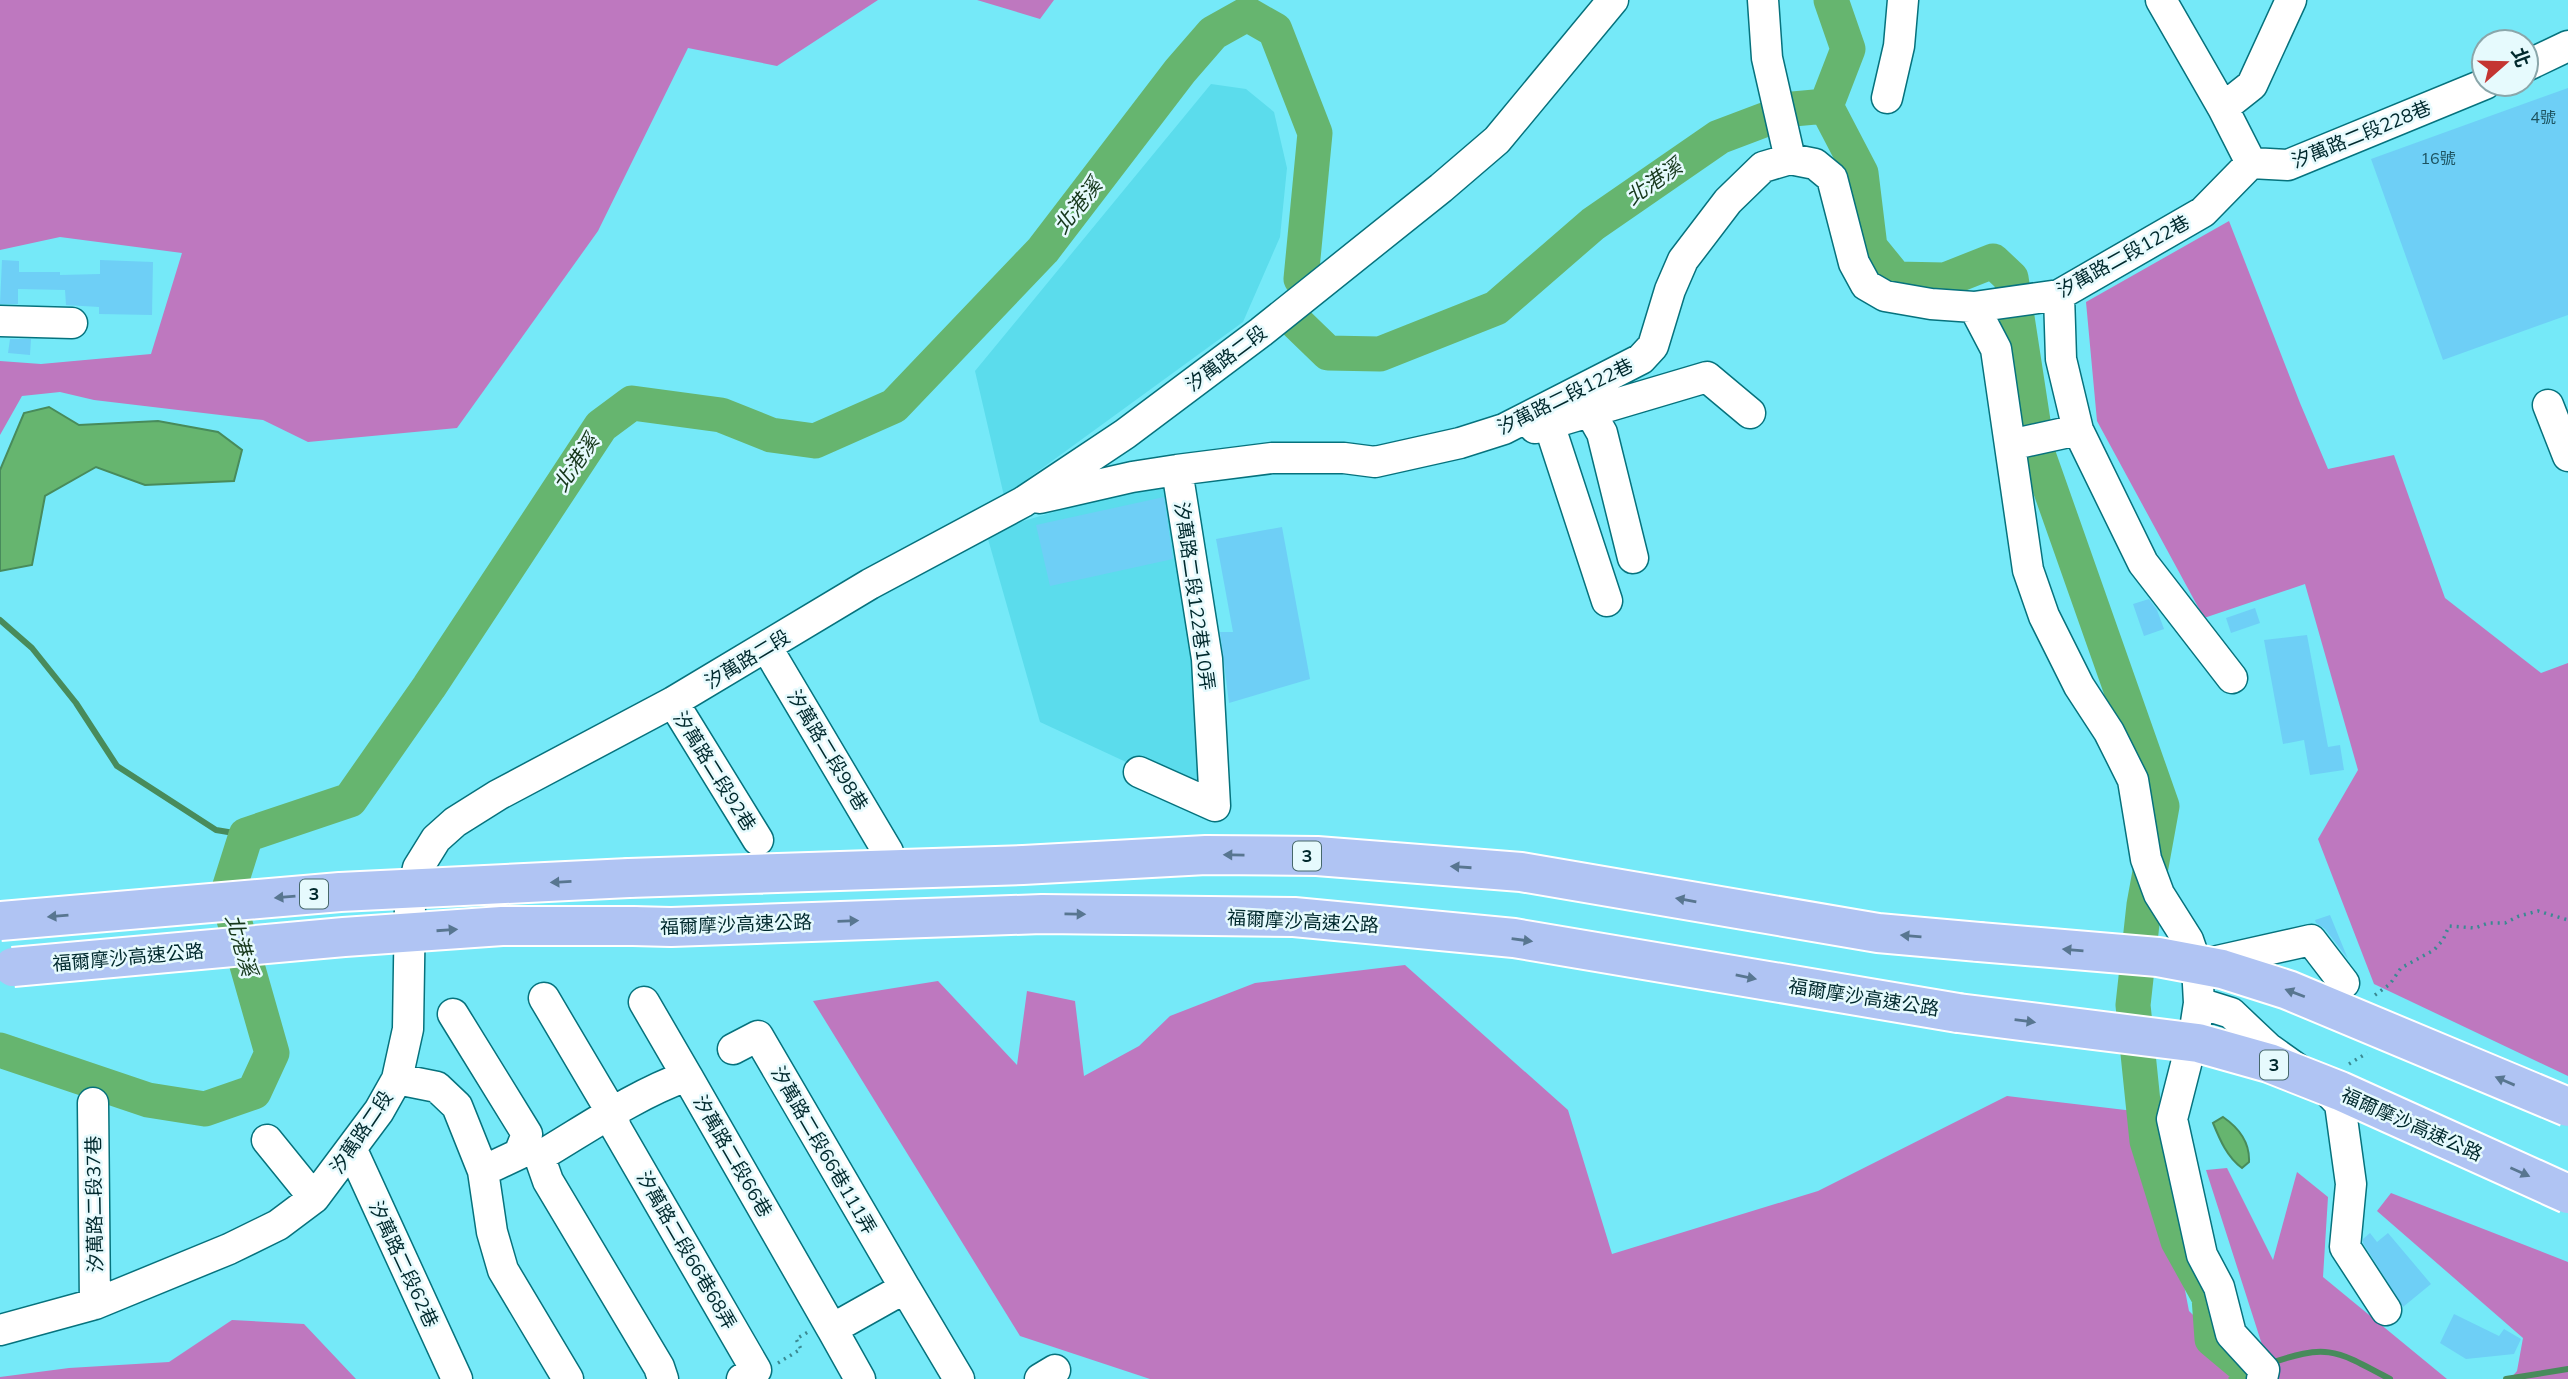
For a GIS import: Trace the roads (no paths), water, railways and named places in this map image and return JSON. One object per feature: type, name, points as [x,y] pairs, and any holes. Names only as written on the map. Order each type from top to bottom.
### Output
[{"type":"highway","name":"3","points":[[0,921],[340,892],[629,878],[1023,865],[1206,855],[1317,856],[1521,872],[1878,933],[2158,957],[2222,969],[2288,990],[2568,1107]]},
{"type":"highway","name":"福爾摩沙高速公路","points":[[0,968],[344,937],[502,926],[671,927],[1042,914],[1294,917],[1514,938],[1958,1013],[2198,1043],[2269,1063],[2340,1091],[2568,1194]]},
{"type":"street","name":"汐萬路二段","points":[[0,1330],[95,1304],[229,1249],[278,1225],[314,1198],[352,1150],[397,1079],[408,1029],[410,905],[418,868],[436,839],[455,822],[498,794],[673,702],[870,584],[1023,502],[1125,434],[1441,188],[1497,139],[1613,0]]},
{"type":"street","points":[[1763,0],[1767,58],[1790,159]]},
{"type":"street","points":[[1886,98],[1899,46],[1903,0]]},
{"type":"street","points":[[2161,0],[2223,107],[2251,163]]},
{"type":"street","points":[[2223,107],[2252,86],[2291,0]]},
{"type":"street","points":[[2540,59],[2568,46]]},
{"type":"street","name":"汐萬路二段228巷","points":[[2251,163],[2288,165],[2470,90]]},
{"type":"street","name":"汐萬路二段122巷","points":[[1023,502],[1132,477],[1272,458],[1344,458],[1375,462],[1460,443],[1503,429],[1641,359],[1654,346],[1670,290],[1683,260],[1728,201],[1763,167],[1790,159],[1815,164],[1832,178],[1854,263],[1866,285],[1885,296],[1931,304],[1974,307],[2059,295],[2203,212],[2251,163]]},
{"type":"street","points":[[2059,295],[2061,359],[2078,430],[2143,563],[2232,678]]},
{"type":"street","points":[[1974,307],[1996,349],[2028,570],[2044,616],[2133,780],[2146,859],[2159,894],[2188,940],[2197,966],[2199,1003],[2195,1029],[2172,1119],[2202,1255],[2219,1287],[2231,1335],[2264,1370],[2262,1379]]},
{"type":"street","points":[[0,321],[72,323]]},
{"type":"street","points":[[1503,429],[1530,430],[1707,377],[1750,413]]},
{"type":"street","points":[[2548,405],[2568,456]]},
{"type":"street","points":[[1590,412],[1602,433],[1633,558]]},
{"type":"street","points":[[1549,424],[1607,601]]},
{"type":"street","points":[[2010,445],[2078,430]]},
{"type":"street","name":"汐萬路二段122巷10弄","points":[[1139,772],[1215,806],[1207,659],[1177,470]]},
{"type":"street","name":"汐萬路二段98巷","points":[[767,648],[888,852]]},
{"type":"street","name":"汐萬路二段92巷","points":[[673,702],[758,840]]},
{"type":"street","points":[[2197,966],[2311,940],[2344,983]]},
{"type":"street","name":"汐萬路二段66巷68弄","points":[[544,998],[612,1113],[616,1128],[749,1375]]},
{"type":"street","points":[[644,1002],[687,1076]]},
{"type":"street","points":[[2199,1003],[2231,1013],[2268,1048],[2318,1083],[2340,1104],[2351,1184],[2345,1247],[2349,1257],[2386,1310]]},
{"type":"street","points":[[453,1014],[527,1134],[519,1154],[483,1171]]},
{"type":"street","name":"汐萬路二段66巷111弄","points":[[733,1049],[758,1036],[905,1288]]},
{"type":"street","name":"汐萬路二段66巷","points":[[663,1379],[659,1367],[548,1181],[541,1161],[547,1152],[612,1113],[657,1087],[687,1076],[860,1379]]},
{"type":"street","points":[[397,1079],[437,1087],[457,1106],[483,1171],[492,1231],[503,1270],[568,1379]]},
{"type":"street","name":"汐萬路二段37巷","points":[[93,1103],[95,1304]]},
{"type":"street","points":[[267,1140],[314,1198]]},
{"type":"street","name":"汐萬路二段62巷","points":[[352,1150],[457,1379]]},
{"type":"street","points":[[830,1325],[905,1288],[959,1379]]},
{"type":"waterway","name":"北港溪","points":[[1793,109],[1826,106],[1848,49],[1831,0]]},
{"type":"waterway","name":"北港溪","points":[[0,1050],[148,1100],[205,1109],[254,1092],[272,1053],[227,895],[246,835],[350,800],[429,687],[601,426],[632,403],[721,415],[771,435],[815,441],[894,406],[1043,250],[1180,71],[1213,33],[1247,14],[1275,30],[1315,133],[1301,279]]},
{"type":"waterway","points":[[1826,106],[1861,173],[1870,247],[1896,279],[1945,280],[1993,261],[2011,278],[2038,454],[2162,806],[2144,905],[2133,1005],[2147,1141],[2178,1241],[2209,1297],[2212,1339],[2250,1371],[2246,1379]]},
{"type":"waterway","name":"北港溪","points":[[1297,323],[1328,353],[1380,354],[1496,308],[1593,224],[1719,137],[1764,120]]},
{"type":"waterway","points":[[0,620],[32,648],[76,703],[117,766],[216,830],[246,835]]},
{"type":"waterway","points":[[2268,1364],[2305,1353],[2331,1353],[2357,1361],[2390,1379]]},
{"type":"waterway","points":[[2506,1379],[2568,1369]]}]
